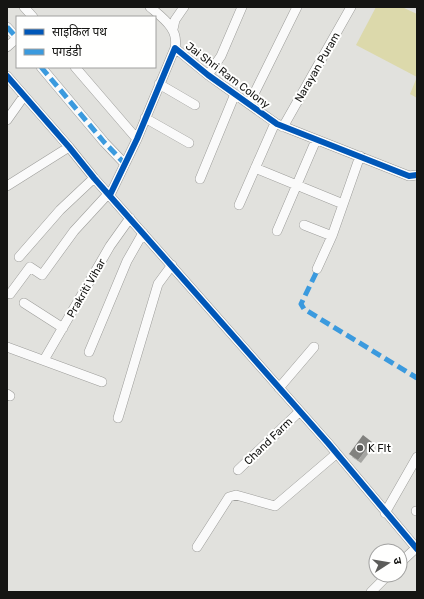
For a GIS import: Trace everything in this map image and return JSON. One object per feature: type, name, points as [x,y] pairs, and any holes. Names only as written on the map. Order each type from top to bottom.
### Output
[{"type":"street","points":[[24,7],[32,16]]},
{"type":"street","points":[[173,29],[175,20],[184,7]]},
{"type":"street","points":[[208,75],[221,56],[242,7]]},
{"type":"street","points":[[249,104],[297,7]]},
{"type":"street","name":"Narayan Puram","points":[[239,205],[255,168],[279,125],[351,7]]},
{"type":"street","points":[[154,8],[173,29],[176,39],[175,48]]},
{"type":"street","points":[[7,26],[16,37]]},
{"type":"street","points":[[7,47],[16,39]]},
{"type":"street","name":"Jai Shri Ram Colony","points":[[10,294],[30,267],[42,275],[74,231],[109,194],[137,139],[175,48],[208,75],[279,125],[409,176],[417,175]]},
{"type":"street","points":[[42,68],[104,142],[125,164]]},
{"type":"street","points":[[76,68],[137,139]]},
{"type":"street","points":[[7,76],[94,178],[279,388],[416,549],[408,556]]},
{"type":"street","points":[[159,84],[195,105]]},
{"type":"street","points":[[200,179],[235,94]]},
{"type":"street","points":[[7,120],[24,96]]},
{"type":"street","points":[[145,118],[189,143]]},
{"type":"street","points":[[277,231],[316,140]]},
{"type":"street","points":[[7,186],[69,147]]},
{"type":"street","points":[[317,269],[332,236],[360,156]]},
{"type":"street","points":[[255,168],[343,204]]},
{"type":"street","points":[[18,257],[60,210],[94,178]]},
{"type":"street","name":"Prakriti Vihar","points":[[44,360],[110,246],[130,218]]},
{"type":"street","points":[[304,225],[332,236]]},
{"type":"street","points":[[89,352],[127,261],[143,233]]},
{"type":"street","points":[[118,418],[158,284],[172,266]]},
{"type":"street","points":[[24,303],[63,328]]},
{"type":"street","points":[[7,347],[102,382]]},
{"type":"street","points":[[279,388],[314,347]]},
{"type":"street","name":"Chand Farm","points":[[238,470],[299,412]]},
{"type":"street","points":[[196,547],[229,496],[236,495],[275,506],[336,454]]},
{"type":"street","points":[[385,513],[417,457]]},
{"type":"street","points":[[371,592],[380,583]]},
{"type":"shaded area","points":[[376,7],[402,7],[417,14],[417,77],[356,45]]},
{"type":"shaded area","points":[[417,77],[417,98],[410,94]]},
{"type":"building","name":"K FIt","points":[[363,435],[372,442],[358,460],[349,454]]},
{"type":"marked path","points":[[7,27],[16,37]]},
{"type":"marked path","points":[[42,68],[104,142],[125,164]]},
{"type":"marked path","points":[[316,273],[301,304],[304,309],[417,378]]},
{"type":"cycle path","points":[[110,195],[137,139],[175,48],[208,75],[277,124],[409,176],[417,175]]},
{"type":"cycle path","points":[[7,76],[94,178],[328,443],[417,549]]},
{"type":"place","name":"K FIt","points":[[360,448]]}]
